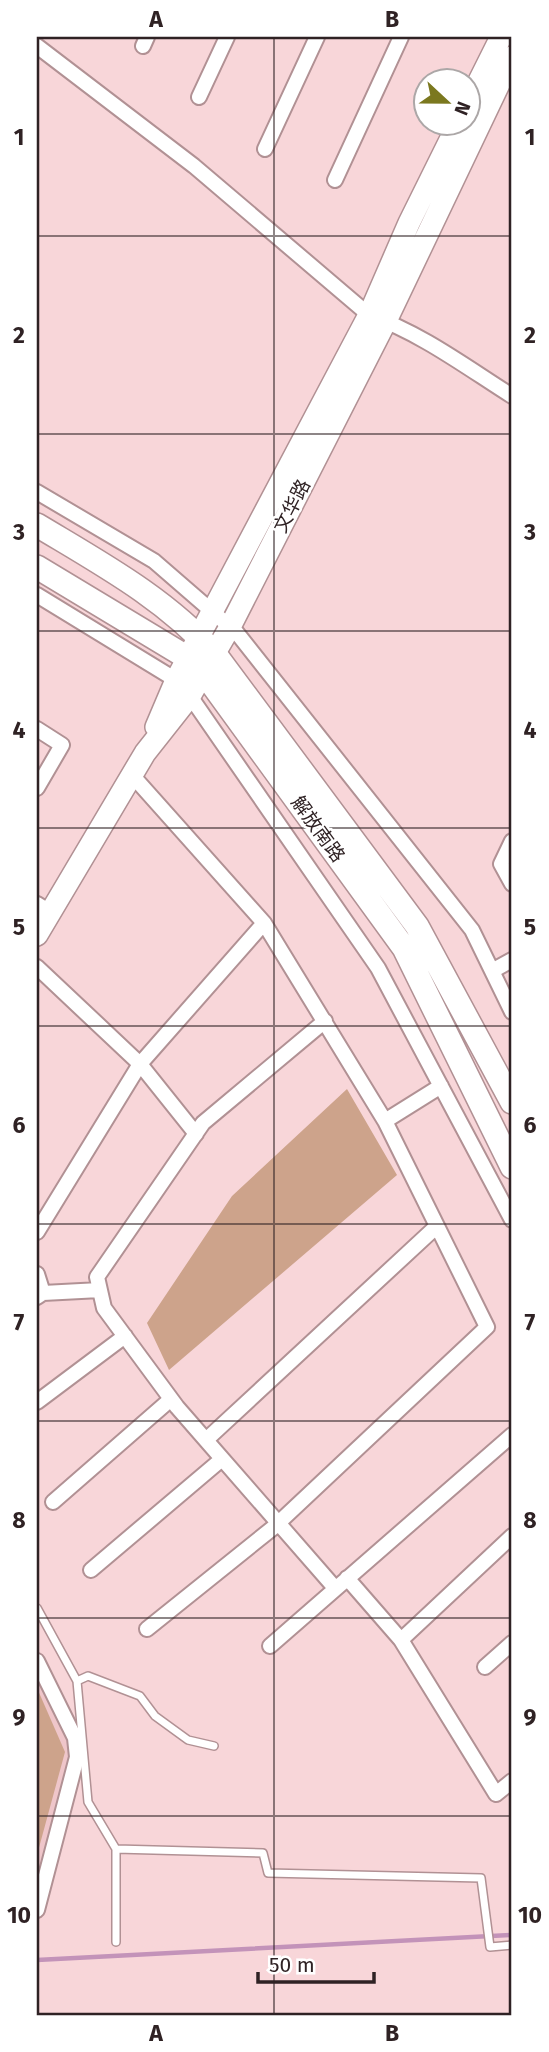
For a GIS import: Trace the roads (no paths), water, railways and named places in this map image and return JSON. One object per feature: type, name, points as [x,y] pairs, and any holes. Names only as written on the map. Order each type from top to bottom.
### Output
[{"type":"main road","points":[[482,75],[501,37]]},
{"type":"main road","name":"文华路","points":[[201,655],[230,627],[378,318],[512,57]]},
{"type":"main road","name":"文华路","points":[[37,935],[43,908],[145,753],[190,696],[213,612],[378,318],[410,223],[452,136]]},
{"type":"main road","name":"解放南路","points":[[37,525],[137,585],[201,655],[417,926],[512,1102]]},
{"type":"main road","name":"解放南路","points":[[37,567],[201,655],[404,948],[512,1167]]},
{"type":"main road","points":[[145,753],[176,680],[201,655]]},
{"type":"street","points":[[199,97],[227,37]]},
{"type":"street","points":[[265,149],[317,37]]},
{"type":"street","points":[[335,180],[401,37]]},
{"type":"street","points":[[37,46],[194,166],[378,318],[432,345],[512,396]]},
{"type":"street","points":[[37,492],[154,561],[230,627],[472,930],[512,1012]]},
{"type":"street","points":[[37,595],[181,683],[378,968],[512,1220]]},
{"type":"street","points":[[37,729],[62,745],[37,788]]},
{"type":"street","points":[[132,775],[264,923],[385,1121],[487,1328],[278,1523],[147,1629]]},
{"type":"street","points":[[512,841],[501,864],[512,884]]},
{"type":"street","points":[[37,1232],[140,1064],[264,923]]},
{"type":"street","points":[[492,971],[512,960]]},
{"type":"street","points":[[37,967],[140,1064],[196,1133]]},
{"type":"street","points":[[324,1021],[203,1123],[97,1277],[104,1308],[171,1399],[335,1588]]},
{"type":"street","points":[[385,1121],[441,1086]]},
{"type":"street","points":[[206,1440],[437,1226]]},
{"type":"street","points":[[37,1274],[40,1295],[100,1290]]},
{"type":"street","points":[[37,1402],[125,1336]]},
{"type":"street","points":[[53,1502],[171,1399]]},
{"type":"street","points":[[270,1646],[512,1435]]},
{"type":"street","points":[[91,1570],[222,1459]]},
{"type":"street","points":[[401,1640],[512,1536]]},
{"type":"street","points":[[347,1578],[401,1640],[496,1794],[512,1781]]},
{"type":"street","points":[[485,1667],[512,1643]]},
{"type":"street","points":[[37,1661],[75,1738],[77,1757],[37,1910]]},
{"type":"lane","points":[[37,1608],[77,1681],[88,1802],[116,1849],[116,1942]]},
{"type":"lane","points":[[77,1681],[88,1676],[140,1696],[155,1716],[188,1740],[214,1746]]},
{"type":"lane","points":[[116,1849],[263,1853],[268,1873],[481,1878],[490,1947],[512,1945]]},
{"type":"waterway","points":[[37,1960],[512,1935]]}]
